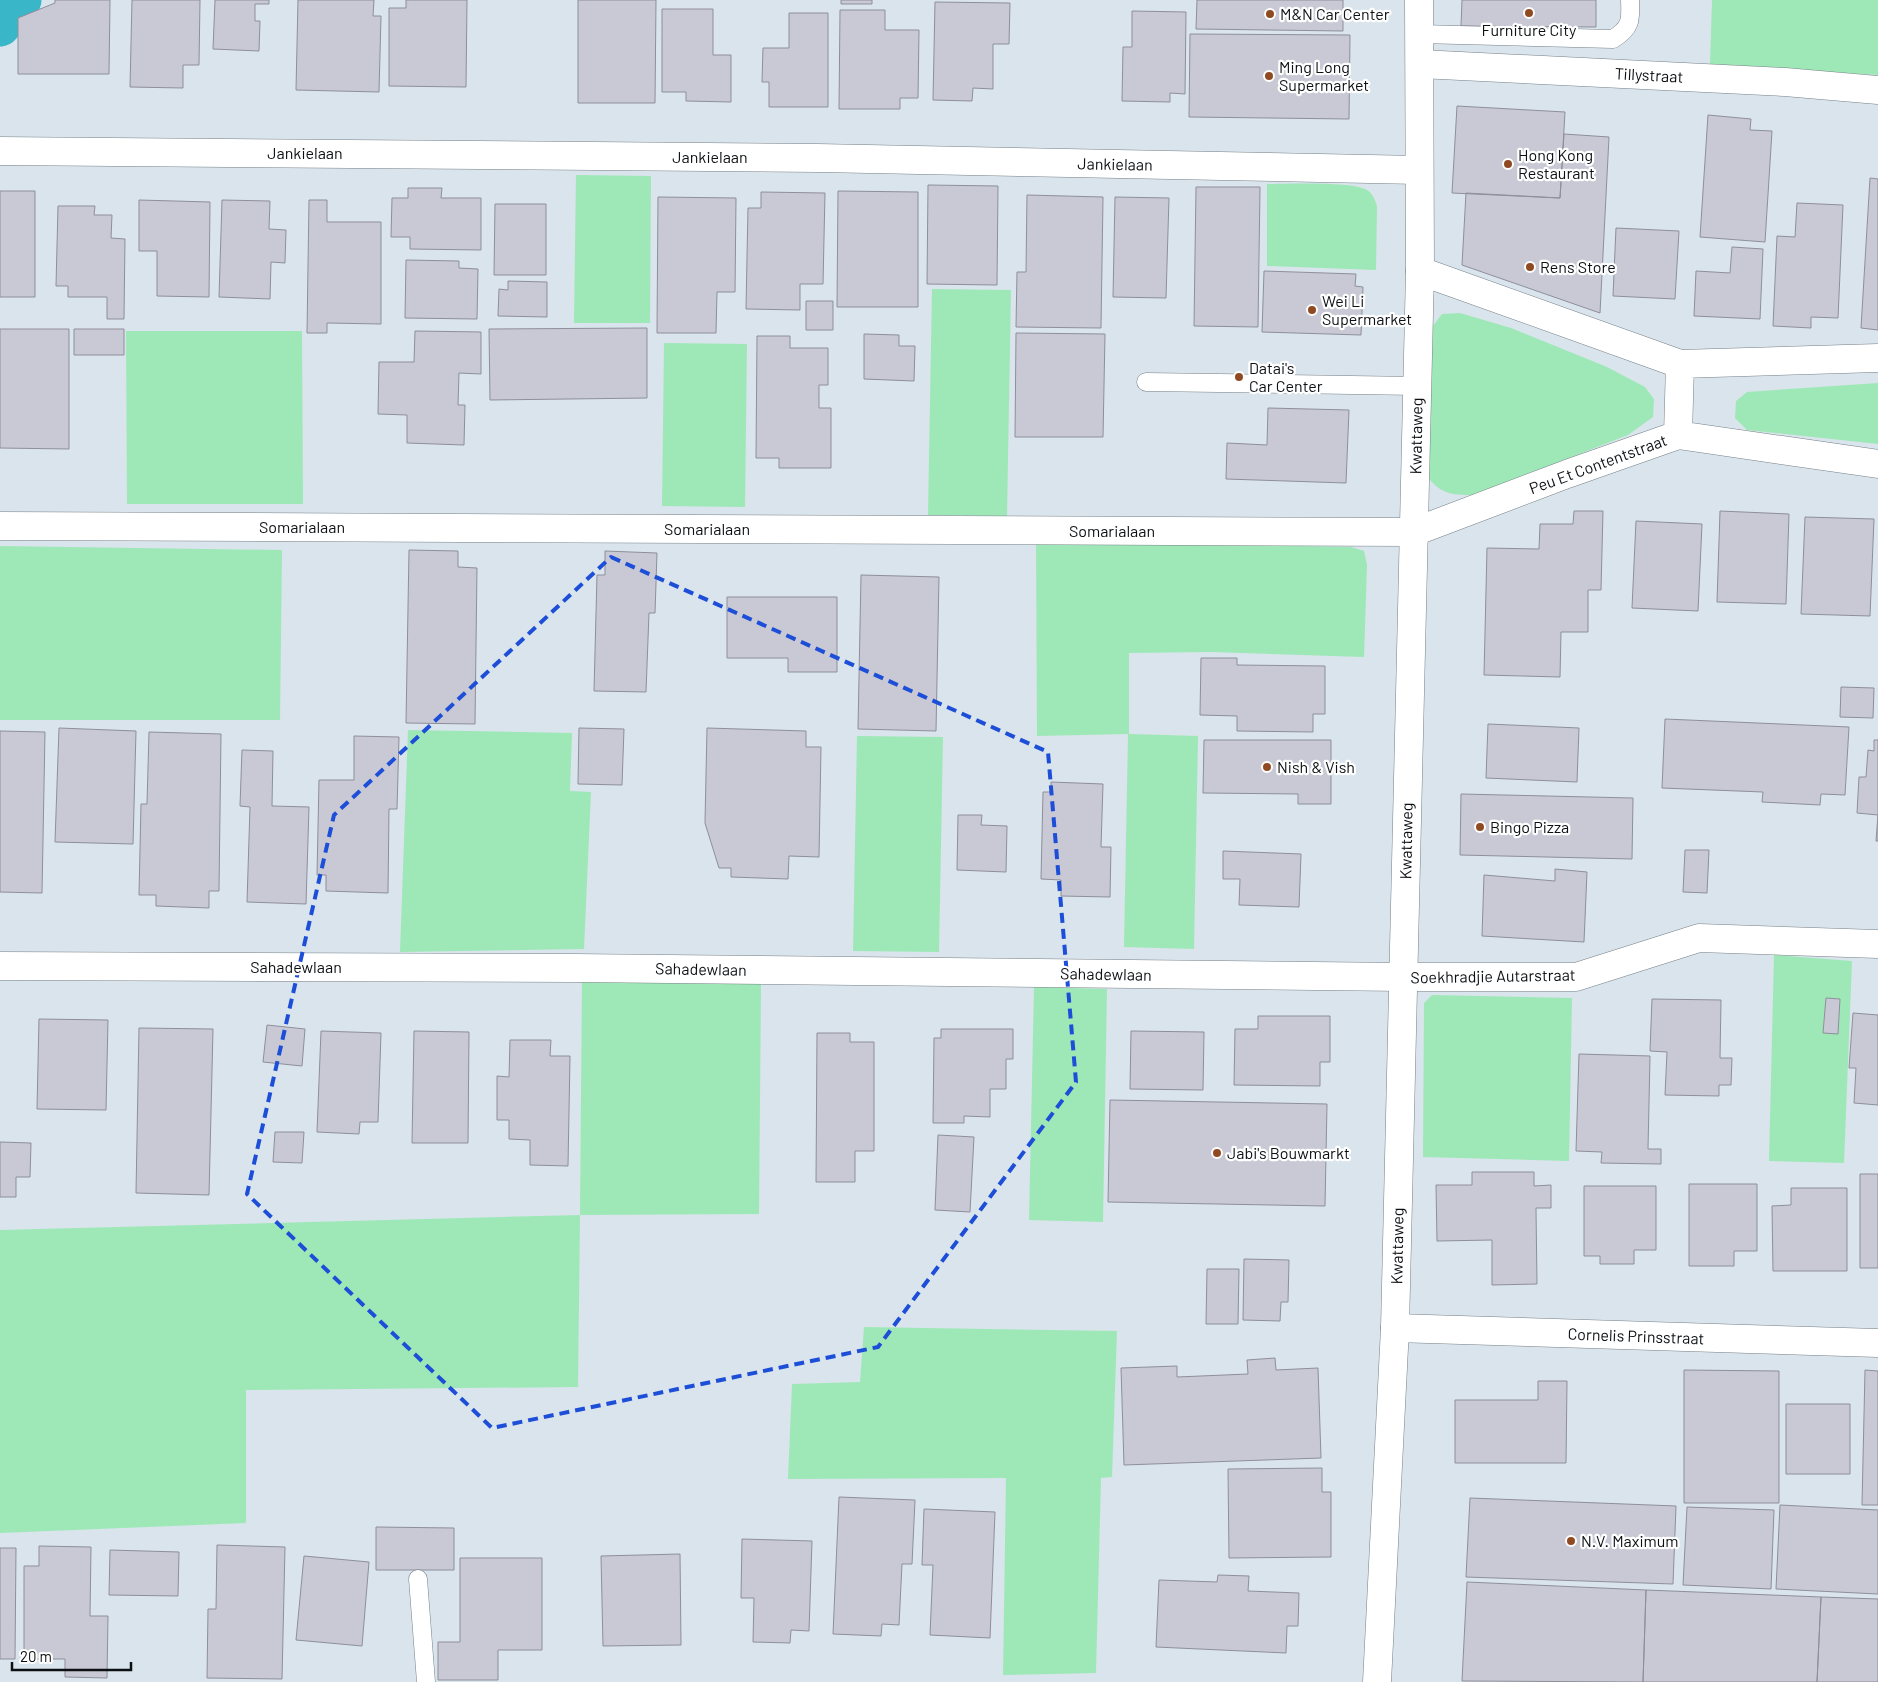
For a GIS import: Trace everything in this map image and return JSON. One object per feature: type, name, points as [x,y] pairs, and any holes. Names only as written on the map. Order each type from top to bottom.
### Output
[{"type":"street","name":"Kwattaweg","points":[[1377,1682],[1395,1328],[1420,271],[1420,0]]},
{"type":"street","name":"Tillystraat","points":[[1420,64],[1775,81],[1878,90]]},
{"type":"street","name":"Jankielaan","points":[[0,151],[828,158],[1419,170]]},
{"type":"street","points":[[1420,271],[1680,364],[1878,358]]},
{"type":"street","points":[[1678,435],[1680,364]]},
{"type":"street","name":"Peu Et Contentstraat","points":[[1414,532],[1567,474],[1678,435],[1878,464]]},
{"type":"street","name":"Somarialaan","points":[[0,526],[1414,532]]},
{"type":"street","name":"Soekhradjie Autarstraat","points":[[1403,977],[1576,977],[1699,938],[1878,944]]},
{"type":"street","name":"Sahadewlaan","points":[[0,966],[575,968],[1403,977]]},
{"type":"street","name":"Cornelis Prinsstraat","points":[[1395,1328],[1878,1344]]},
{"type":"lane","points":[[1420,34],[1613,40],[1624,32],[1630,19],[1630,0]]},
{"type":"lane","points":[[1146,382],[1417,386]]},
{"type":"lane","points":[[418,1579],[426,1682]]},
{"type":"highlighted area","points":[[611,557],[1048,752],[1076,1082],[878,1347],[492,1428],[247,1194],[334,815]]},
{"type":"green space","points":[[1712,0],[1878,0],[1878,75],[1710,65]]},
{"type":"green space","points":[[576,175],[651,176],[650,323],[574,323]]},
{"type":"green space","points":[[1267,184],[1334,184],[1360,187],[1367,190],[1374,197],[1377,206],[1376,270],[1267,266]]},
{"type":"green space","points":[[932,289],[1011,290],[1007,516],[928,515]]},
{"type":"green space","points":[[1460,313],[1511,328],[1607,367],[1645,387],[1654,399],[1653,417],[1628,435],[1474,495],[1459,495],[1446,492],[1436,486],[1426,474],[1432,327],[1442,314]]},
{"type":"green space","points":[[126,331],[302,331],[303,504],[127,504]]},
{"type":"green space","points":[[664,343],[747,344],[745,507],[662,506]]},
{"type":"green space","points":[[1878,383],[1878,444],[1747,430],[1735,418],[1736,401],[1747,392]]},
{"type":"green space","points":[[1036,541],[1351,547],[1364,551],[1367,565],[1364,657],[1210,652],[1129,653],[1129,734],[1198,736],[1194,949],[1124,947],[1128,734],[1037,736]]},
{"type":"green space","points":[[0,546],[282,550],[280,720],[0,720]]},
{"type":"green space","points":[[408,730],[572,733],[570,791],[591,792],[584,949],[400,952]]},
{"type":"green space","points":[[857,736],[943,737],[939,952],[853,951]]},
{"type":"green space","points":[[1774,955],[1852,961],[1844,1163],[1769,1161]]},
{"type":"green space","points":[[582,980],[761,984],[759,1214],[580,1215]]},
{"type":"green space","points":[[1034,987],[1107,989],[1103,1222],[1029,1220]]},
{"type":"green space","points":[[1432,995],[1572,998],[1569,1161],[1423,1157],[1424,1003]]},
{"type":"green space","points":[[580,1215],[578,1387],[246,1390],[246,1523],[0,1533],[0,1230]]},
{"type":"green space","points":[[864,1327],[1117,1331],[1112,1477],[1101,1478],[1096,1673],[1003,1675],[1006,1478],[788,1479],[792,1384],[860,1382]]},
{"type":"building","points":[[55,0],[110,0],[109,74],[18,74],[18,18],[55,3]]},
{"type":"building","points":[[132,0],[200,0],[199,65],[183,65],[183,88],[130,87]]},
{"type":"building","points":[[215,0],[269,0],[269,4],[255,4],[255,21],[260,21],[259,51],[213,49]]},
{"type":"building","points":[[298,0],[374,0],[373,16],[381,16],[379,92],[296,90]]},
{"type":"building","points":[[406,0],[467,0],[466,87],[389,86],[389,8],[406,8]]},
{"type":"building","points":[[578,0],[656,0],[655,103],[578,103]]},
{"type":"building","points":[[841,0],[872,0],[872,4],[841,4]]},
{"type":"building","name":"M&N Car Center","points":[[1197,0],[1343,0],[1343,31],[1196,29]]},
{"type":"building","name":"Furniture City","points":[[1462,0],[1596,0],[1596,27],[1461,26]]},
{"type":"building","points":[[935,2],[1010,3],[1009,44],[993,44],[993,89],[973,88],[972,101],[933,100]]},
{"type":"building","points":[[662,9],[713,9],[713,55],[731,55],[731,102],[686,101],[686,92],[662,92]]},
{"type":"building","points":[[840,10],[885,10],[885,30],[919,30],[918,98],[900,98],[900,109],[839,109]]},
{"type":"building","points":[[1132,11],[1186,12],[1185,94],[1170,93],[1170,102],[1122,101],[1123,47],[1132,47]]},
{"type":"building","points":[[789,13],[828,13],[828,107],[769,107],[769,82],[762,82],[763,48],[789,48]]},
{"type":"building","name":"Ming Long Supermarket","points":[[1190,34],[1350,35],[1349,119],[1189,117]]},
{"type":"building","name":"Hong Kong Restaurant","points":[[1457,106],[1565,112],[1560,198],[1452,193]]},
{"type":"building","points":[[1708,115],[1751,119],[1750,130],[1772,131],[1765,242],[1700,237]]},
{"type":"building","points":[[1564,134],[1609,137],[1600,313],[1462,265],[1466,193],[1560,198]]},
{"type":"building","points":[[1870,178],[1878,179],[1878,330],[1861,328]]},
{"type":"building","points":[[928,185],[998,186],[997,285],[927,284]]},
{"type":"building","points":[[1196,187],[1260,187],[1258,327],[1194,326]]},
{"type":"building","points":[[408,188],[442,188],[441,198],[481,198],[481,250],[410,249],[410,237],[391,237],[392,198],[408,198]]},
{"type":"building","points":[[0,191],[35,191],[35,297],[0,297]]},
{"type":"building","points":[[838,191],[918,192],[918,307],[837,307]]},
{"type":"building","points":[[761,192],[825,193],[823,284],[800,284],[800,310],[746,309],[748,208],[761,208]]},
{"type":"building","points":[[1027,195],[1103,197],[1101,328],[1016,327],[1017,272],[1026,272]]},
{"type":"building","points":[[658,197],[736,198],[735,292],[717,292],[716,333],[657,333]]},
{"type":"building","points":[[1115,197],[1169,198],[1166,298],[1113,297]]},
{"type":"building","points":[[139,200],[210,202],[209,297],[157,296],[157,251],[139,251]]},
{"type":"building","points":[[222,200],[270,201],[269,229],[286,230],[285,263],[271,262],[270,299],[219,297]]},
{"type":"building","points":[[309,200],[327,200],[327,222],[381,222],[381,324],[327,323],[327,333],[307,333]]},
{"type":"building","points":[[1797,203],[1843,205],[1838,318],[1811,317],[1811,328],[1773,326],[1777,236],[1795,237]]},
{"type":"building","points":[[495,204],[546,204],[546,275],[494,275]]},
{"type":"building","points":[[58,206],[95,206],[94,215],[112,215],[111,238],[125,239],[124,319],[107,319],[107,297],[68,297],[68,286],[56,286]]},
{"type":"building","points":[[1616,228],[1679,231],[1675,299],[1613,296]]},
{"type":"building","points":[[1732,247],[1763,249],[1760,319],[1694,316],[1696,271],[1730,273]]},
{"type":"building","points":[[406,260],[459,261],[459,268],[478,269],[477,319],[405,318]]},
{"type":"building","name":"Wei Li Supermarket","points":[[1264,271],[1356,274],[1355,286],[1363,287],[1361,335],[1262,332]]},
{"type":"building","points":[[508,281],[547,282],[547,317],[498,316],[499,289],[508,290]]},
{"type":"building","points":[[806,301],[833,301],[833,330],[806,330]]},
{"type":"building","points":[[647,328],[647,398],[490,400],[489,329]]},
{"type":"building","points":[[0,329],[69,329],[69,449],[0,448]]},
{"type":"building","points":[[74,329],[124,329],[124,355],[74,355]]},
{"type":"building","points":[[415,331],[481,332],[481,374],[459,373],[458,405],[465,405],[464,445],[407,443],[407,415],[378,414],[379,362],[414,362]]},
{"type":"building","points":[[1016,333],[1105,334],[1103,437],[1015,437]]},
{"type":"building","points":[[864,334],[899,335],[899,346],[915,346],[914,381],[864,379]]},
{"type":"building","points":[[757,336],[790,336],[790,348],[828,348],[828,385],[819,385],[819,408],[831,408],[831,468],[779,468],[779,458],[756,458]]},
{"type":"building","points":[[1268,408],[1349,410],[1346,483],[1226,479],[1227,443],[1267,445]]},
{"type":"building","points":[[1574,511],[1603,511],[1601,590],[1588,590],[1588,632],[1561,632],[1560,677],[1484,675],[1487,548],[1539,549],[1540,524],[1573,524]]},
{"type":"building","points":[[1720,511],[1789,514],[1786,604],[1717,602]]},
{"type":"building","points":[[1805,517],[1874,519],[1870,616],[1801,614]]},
{"type":"building","points":[[1636,521],[1702,524],[1698,611],[1632,608]]},
{"type":"building","points":[[409,550],[458,551],[458,567],[477,568],[475,724],[406,723]]},
{"type":"building","points":[[605,551],[657,553],[655,613],[649,613],[646,692],[594,691],[597,575],[605,575]]},
{"type":"building","points":[[861,575],[939,577],[936,731],[858,729]]},
{"type":"building","points":[[727,597],[837,597],[837,672],[788,672],[788,658],[727,658]]},
{"type":"building","points":[[1201,658],[1237,658],[1237,665],[1325,666],[1325,714],[1313,714],[1313,732],[1237,731],[1237,716],[1200,715]]},
{"type":"building","points":[[1841,687],[1874,688],[1873,718],[1840,717]]},
{"type":"building","points":[[1665,719],[1849,727],[1845,795],[1821,794],[1820,805],[1762,802],[1763,792],[1662,788]]},
{"type":"building","points":[[1488,724],[1579,728],[1577,782],[1486,778]]},
{"type":"building","points":[[59,728],[136,731],[133,844],[55,842]]},
{"type":"building","points":[[579,728],[624,729],[622,785],[578,784]]},
{"type":"building","points":[[707,728],[806,731],[806,747],[821,747],[819,857],[789,856],[788,879],[731,877],[731,868],[719,868],[705,823]]},
{"type":"building","points":[[0,731],[45,732],[42,893],[0,892]]},
{"type":"building","points":[[149,732],[221,734],[219,891],[209,891],[209,908],[156,906],[156,895],[139,895],[141,804],[147,804]]},
{"type":"building","points":[[354,736],[399,737],[397,809],[389,809],[388,893],[326,891],[326,875],[317,875],[319,780],[354,780]]},
{"type":"building","name":"Nish & Vish","points":[[1204,740],[1331,740],[1331,804],[1298,804],[1298,794],[1203,793]]},
{"type":"building","points":[[1874,740],[1878,740],[1878,815],[1857,813],[1859,777],[1866,777],[1868,750],[1874,751]]},
{"type":"building","points":[[242,750],[273,751],[272,806],[309,807],[306,904],[247,902],[250,807],[240,806]]},
{"type":"building","points":[[1051,782],[1103,784],[1101,847],[1111,847],[1110,897],[1061,896],[1061,880],[1041,879],[1043,792],[1051,792]]},
{"type":"building","points":[[1461,794],[1633,798],[1632,859],[1460,855]]},
{"type":"building","points":[[958,815],[982,815],[981,825],[1007,826],[1006,872],[957,870]]},
{"type":"building","points":[[1878,815],[1878,841],[1876,841]]},
{"type":"building","points":[[1685,850],[1709,850],[1707,893],[1683,892]]},
{"type":"building","points":[[1223,851],[1301,854],[1299,907],[1239,905],[1240,879],[1223,879]]},
{"type":"building","points":[[1555,869],[1587,872],[1584,942],[1482,936],[1484,875],[1555,881]]},
{"type":"building","points":[[1826,998],[1840,999],[1838,1034],[1823,1033]]},
{"type":"building","points":[[1652,999],[1721,1000],[1720,1058],[1732,1058],[1731,1085],[1719,1085],[1719,1096],[1665,1095],[1667,1052],[1650,1051]]},
{"type":"building","points":[[1853,1013],[1878,1015],[1878,1105],[1854,1103],[1856,1068],[1849,1068]]},
{"type":"building","points":[[1258,1016],[1330,1016],[1330,1062],[1320,1062],[1320,1086],[1234,1085],[1235,1029],[1258,1029]]},
{"type":"building","points":[[39,1019],[108,1020],[106,1110],[37,1109]]},
{"type":"building","points":[[267,1025],[305,1029],[302,1066],[263,1062]]},
{"type":"building","points":[[139,1028],[213,1029],[209,1195],[136,1193]]},
{"type":"building","points":[[941,1029],[1013,1029],[1013,1059],[1006,1059],[1006,1089],[990,1089],[990,1117],[964,1116],[964,1123],[933,1123],[934,1038],[941,1038]]},
{"type":"building","points":[[321,1031],[381,1033],[378,1122],[360,1122],[359,1134],[317,1132]]},
{"type":"building","points":[[414,1031],[469,1032],[468,1143],[412,1143]]},
{"type":"building","points":[[1131,1031],[1204,1032],[1203,1090],[1130,1089]]},
{"type":"building","points":[[817,1033],[850,1033],[850,1042],[874,1042],[874,1151],[855,1151],[855,1182],[816,1182]]},
{"type":"building","points":[[510,1040],[551,1040],[550,1056],[570,1056],[568,1166],[530,1165],[530,1140],[509,1139],[509,1120],[497,1120],[497,1076],[509,1077]]},
{"type":"building","points":[[1579,1054],[1650,1056],[1648,1149],[1661,1149],[1661,1164],[1601,1163],[1602,1152],[1576,1151]]},
{"type":"building","name":"Jabi's Bouwmarkt","points":[[1110,1100],[1327,1104],[1325,1206],[1108,1202]]},
{"type":"building","points":[[275,1132],[304,1132],[302,1163],[273,1162]]},
{"type":"building","points":[[938,1135],[974,1137],[970,1212],[935,1210]]},
{"type":"building","points":[[0,1142],[31,1143],[30,1177],[16,1177],[16,1197],[0,1197]]},
{"type":"building","points":[[1472,1172],[1534,1172],[1534,1186],[1551,1185],[1551,1208],[1536,1208],[1537,1284],[1492,1285],[1492,1240],[1437,1241],[1436,1185],[1472,1185]]},
{"type":"building","points":[[1860,1174],[1878,1174],[1878,1268],[1860,1268]]},
{"type":"building","points":[[1689,1184],[1757,1184],[1757,1251],[1734,1251],[1734,1266],[1689,1266]]},
{"type":"building","points":[[1584,1186],[1656,1186],[1656,1250],[1634,1250],[1634,1264],[1600,1264],[1600,1256],[1584,1256]]},
{"type":"building","points":[[1791,1188],[1847,1188],[1847,1271],[1773,1271],[1772,1206],[1791,1205]]},
{"type":"building","points":[[1244,1259],[1289,1260],[1288,1302],[1281,1302],[1280,1321],[1243,1320]]},
{"type":"building","points":[[1207,1269],[1239,1269],[1238,1324],[1206,1324]]},
{"type":"building","points":[[1275,1358],[1276,1370],[1318,1368],[1321,1458],[1124,1465],[1121,1368],[1177,1366],[1177,1377],[1248,1374],[1247,1360]]},
{"type":"building","points":[[1684,1370],[1779,1371],[1779,1503],[1684,1503]]},
{"type":"building","points":[[1865,1370],[1878,1371],[1878,1505],[1862,1505]]},
{"type":"building","points":[[1538,1381],[1567,1381],[1566,1463],[1455,1463],[1455,1400],[1538,1400]]},
{"type":"building","points":[[1786,1404],[1850,1404],[1850,1474],[1786,1474]]},
{"type":"building","points":[[1322,1468],[1322,1492],[1331,1492],[1331,1557],[1229,1558],[1228,1469]]},
{"type":"building","points":[[839,1497],[915,1500],[912,1564],[902,1564],[899,1625],[882,1624],[881,1636],[833,1634]]},
{"type":"building","name":"N.V. Maximum","points":[[1470,1498],[1676,1506],[1673,1584],[1466,1577]]},
{"type":"building","points":[[1780,1505],[1878,1510],[1878,1594],[1776,1589]]},
{"type":"building","points":[[1687,1507],[1774,1510],[1771,1589],[1683,1585]]},
{"type":"building","points":[[924,1509],[995,1512],[990,1638],[930,1635],[933,1565],[922,1565]]},
{"type":"building","points":[[376,1527],[454,1528],[454,1570],[376,1570]]},
{"type":"building","points":[[742,1539],[812,1541],[809,1631],[791,1630],[790,1643],[753,1642],[754,1598],[741,1598]]},
{"type":"building","points":[[217,1545],[285,1547],[282,1679],[207,1678],[208,1609],[216,1609]]},
{"type":"building","points":[[39,1546],[91,1547],[90,1616],[108,1616],[107,1678],[65,1677],[65,1659],[24,1659],[24,1566],[39,1566]]},
{"type":"building","points":[[0,1548],[16,1548],[15,1659],[0,1659]]},
{"type":"building","points":[[110,1550],[179,1552],[178,1596],[109,1595]]},
{"type":"building","points":[[680,1554],[681,1645],[603,1646],[601,1556]]},
{"type":"building","points":[[304,1556],[369,1562],[362,1646],[296,1640]]},
{"type":"building","points":[[460,1558],[542,1558],[542,1650],[498,1650],[498,1680],[438,1680],[438,1642],[460,1642]]},
{"type":"building","points":[[1218,1575],[1249,1576],[1248,1591],[1299,1593],[1298,1626],[1287,1626],[1286,1653],[1156,1647],[1159,1580],[1217,1582]]},
{"type":"building","points":[[1467,1582],[1646,1590],[1643,1682],[1462,1681]]},
{"type":"building","points":[[1646,1590],[1821,1597],[1817,1682],[1643,1682]]},
{"type":"building","points":[[1821,1597],[1878,1599],[1878,1682],[1817,1682]]},
{"type":"waterway","points":[[0,26],[21,0]]},
{"type":"place","name":"Furniture City","points":[[1529,13]]},
{"type":"place","name":"M&N Car Center","points":[[1270,14]]},
{"type":"place","name":"Ming Long Supermarket","points":[[1269,76]]},
{"type":"place","name":"Hong Kong Restaurant","points":[[1508,164]]},
{"type":"place","name":"Rens Store","points":[[1530,267]]},
{"type":"place","name":"Wei Li Supermarket","points":[[1312,310]]},
{"type":"place","name":"Datai's Car Center","points":[[1239,377]]},
{"type":"place","name":"Nish & Vish","points":[[1267,767]]},
{"type":"place","name":"Bingo Pizza","points":[[1480,827]]},
{"type":"place","name":"Jabi's Bouwmarkt","points":[[1217,1153]]},
{"type":"place","name":"N.V. Maximum","points":[[1571,1541]]}]
